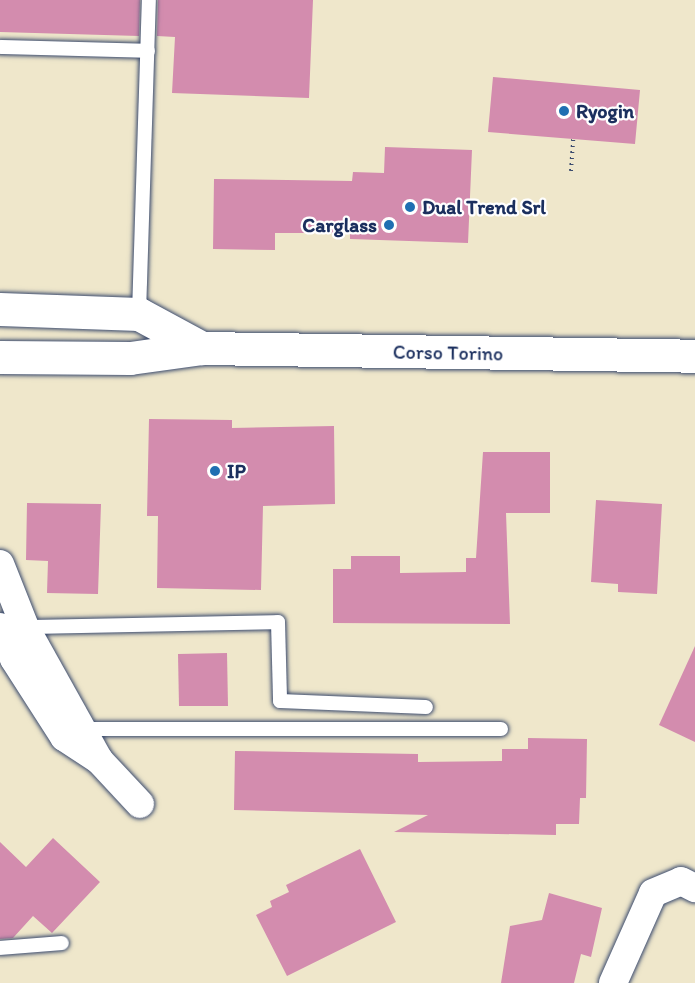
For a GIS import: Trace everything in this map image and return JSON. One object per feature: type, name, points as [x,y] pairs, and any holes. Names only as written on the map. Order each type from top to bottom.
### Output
[{"type":"main road","name":"Corso Torino","points":[[0,309],[140,315],[202,348]]},
{"type":"main road","points":[[140,315],[144,328],[140,356]]},
{"type":"main road","name":"Corso Torino","points":[[0,357],[140,356],[202,348],[695,356]]},
{"type":"street","points":[[0,564],[13,627],[14,659],[64,737],[99,760],[140,804]]},
{"type":"street","points":[[13,627],[85,729],[99,760]]},
{"type":"street","points":[[613,983],[653,893],[681,881],[695,888]]},
{"type":"lane","points":[[140,315],[149,0]]},
{"type":"lane","points":[[0,47],[148,51]]},
{"type":"lane","points":[[13,627],[278,622],[280,701],[426,707]]},
{"type":"lane","points":[[85,729],[501,729]]},
{"type":"lane","points":[[0,948],[62,943]]},
{"type":"path","points":[[571,171],[573,139]]},
{"type":"building","points":[[0,0],[140,0],[139,36],[0,32]]},
{"type":"building","points":[[158,0],[313,0],[309,98],[172,93],[175,37],[157,36]]},
{"type":"building","name":"Ryogin","points":[[493,77],[640,90],[635,144],[488,132]]},
{"type":"building","points":[[385,147],[472,150],[468,243],[350,239],[350,233],[275,233],[275,250],[213,249],[214,179],[352,181],[353,172],[384,173]]},
{"type":"building","points":[[149,419],[232,420],[232,428],[334,426],[335,504],[263,506],[261,590],[157,588],[158,516],[147,516]]},
{"type":"building","points":[[483,452],[550,452],[550,513],[506,513],[510,624],[333,623],[333,569],[351,569],[351,556],[400,556],[400,573],[466,572],[466,558],[476,558]]},
{"type":"building","points":[[596,500],[662,504],[657,594],[618,592],[618,584],[591,582]]},
{"type":"building","points":[[27,503],[101,504],[98,594],[47,593],[48,561],[26,560]]},
{"type":"building","points":[[695,646],[695,742],[659,725]]},
{"type":"building","points":[[227,653],[228,706],[179,706],[178,654]]},
{"type":"building","points":[[528,738],[587,739],[586,798],[580,798],[579,824],[556,824],[556,835],[394,832],[428,815],[234,810],[235,751],[418,754],[418,762],[502,761],[502,749],[528,749]]},
{"type":"building","points":[[53,838],[100,882],[52,933],[33,916],[13,938],[0,939],[0,842],[26,867]]},
{"type":"building","points":[[360,849],[396,922],[287,976],[256,915],[272,907],[270,901],[289,892],[286,885]]},
{"type":"building","points":[[549,893],[602,908],[591,957],[581,954],[574,983],[501,983],[510,926],[542,920]]},
{"type":"place","name":"Ryogin","points":[[564,111]]},
{"type":"place","name":"Dual Trend Srl","points":[[410,207]]},
{"type":"place","name":"Carglass","points":[[389,225]]},
{"type":"place","name":"IP","points":[[215,471]]}]
